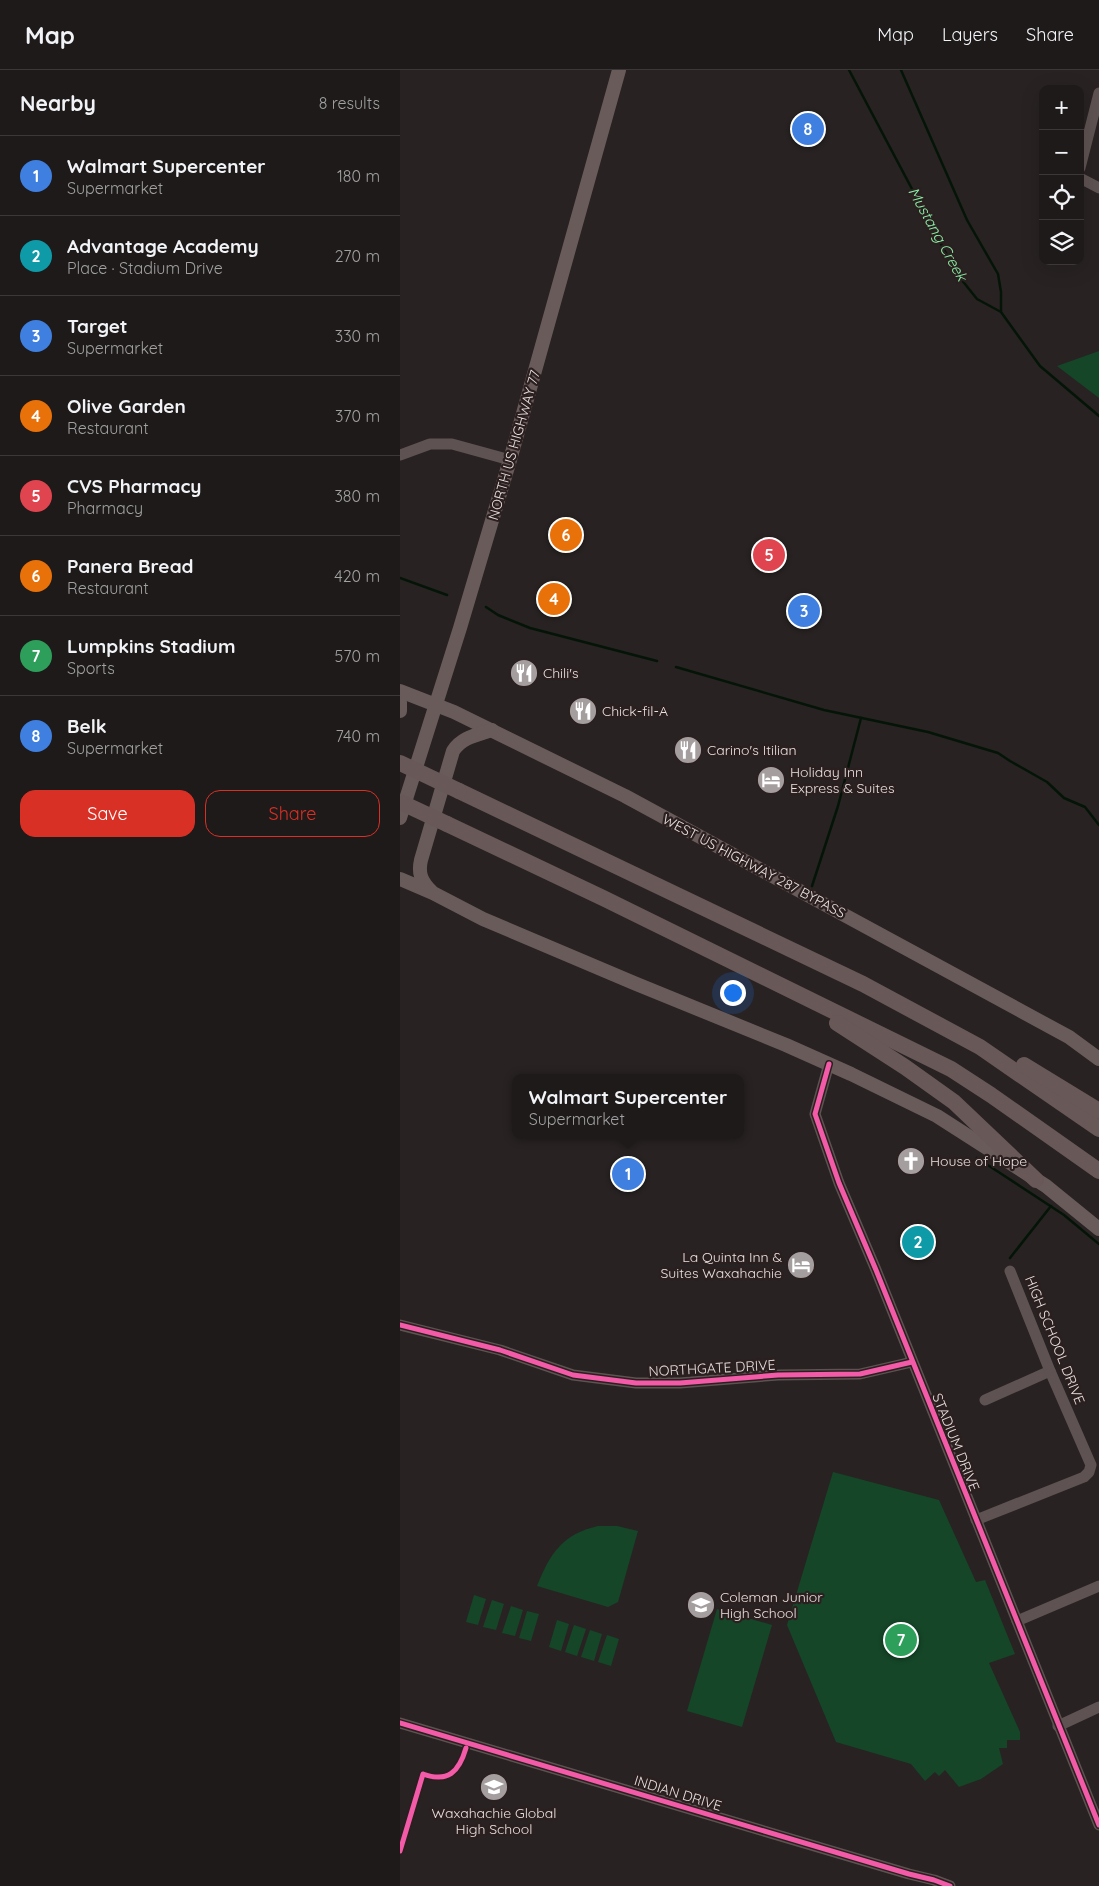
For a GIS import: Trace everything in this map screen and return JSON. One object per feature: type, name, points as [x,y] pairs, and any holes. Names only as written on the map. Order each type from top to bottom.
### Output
[{"type":"highway","points":[[400,763],[863,984],[980,1047],[1099,1129]]},
{"type":"highway","points":[[400,802],[603,898],[951,1069],[1099,1171]]},
{"type":"highway","points":[[785,988],[905,1067],[954,1102],[1036,1180]]},
{"type":"highway","points":[[963,1038],[978,1040],[1002,1052],[1099,1110]]},
{"type":"main road","name":"NORTH US HIGHWAY 77","points":[[400,818],[436,706],[510,460],[619,70]]},
{"type":"main road","name":"WEST US HIGHWAY 287 BYPASS","points":[[400,691],[454,712],[625,796],[1060,1032],[1099,1059]]},
{"type":"main road","points":[[400,702],[400,711]]},
{"type":"main road","points":[[433,893],[422,881],[419,867],[453,751],[457,745],[467,738],[492,730]]},
{"type":"main road","points":[[400,879],[433,893],[483,919],[828,1064],[937,1116],[1036,1180],[1099,1229]]},
{"type":"street","points":[[1084,152],[1099,93]]},
{"type":"street","points":[[1084,180],[1099,188]]},
{"type":"street","points":[[400,455],[430,444],[452,444],[510,460]]},
{"type":"street","name":"STADIUM DRIVE","points":[[828,1064],[815,1114],[839,1183],[876,1270],[1099,1825]]},
{"type":"street","name":"HIGH SCHOOL DRIVE","points":[[976,1520],[1084,1477],[1089,1472],[1090,1462],[1050,1371],[1010,1271]]},
{"type":"street","name":"NORTHGATE DRIVE","points":[[400,1324],[500,1350],[573,1375],[636,1383],[680,1384],[778,1375],[860,1374],[912,1362]]},
{"type":"street","points":[[985,1400],[1050,1371]]},
{"type":"street","points":[[1016,1621],[1099,1586]]},
{"type":"street","points":[[1058,1726],[1099,1707]]},
{"type":"street","name":"INDIAN DRIVE","points":[[400,1723],[950,1886]]},
{"type":"green space","points":[[1099,351],[1099,398],[1057,366]]},
{"type":"green space","points":[[833,1472],[939,1500],[976,1582],[985,1580],[1015,1654],[989,1663],[1020,1732],[1020,1740],[1007,1740],[1007,1748],[999,1748],[1003,1764],[981,1779],[959,1787],[945,1770],[939,1776],[935,1772],[925,1781],[911,1764],[836,1742],[787,1625]]},
{"type":"green space","points":[[598,1526],[617,1526],[638,1531],[618,1602],[608,1607],[537,1586],[547,1564],[559,1547],[576,1534]]},
{"type":"green space","points":[[474,1595],[486,1599],[478,1625],[466,1622]]},
{"type":"green space","points":[[492,1600],[504,1604],[496,1630],[483,1627]]},
{"type":"green space","points":[[511,1606],[523,1610],[515,1636],[502,1633]]},
{"type":"green space","points":[[717,1609],[772,1625],[742,1727],[687,1711]]},
{"type":"green space","points":[[527,1611],[539,1614],[531,1641],[519,1638]]},
{"type":"green space","points":[[557,1620],[569,1624],[561,1651],[549,1647]]},
{"type":"green space","points":[[574,1625],[586,1629],[577,1656],[565,1652]]},
{"type":"green space","points":[[590,1630],[602,1634],[594,1661],[581,1657]]},
{"type":"green space","points":[[607,1635],[619,1639],[611,1666],[598,1662]]},
{"type":"waterway","name":"Mustang Creek","points":[[849,70],[957,274],[977,299],[1001,312],[1040,366],[1099,416]]},
{"type":"waterway","points":[[901,70],[967,220],[998,274],[1001,292],[1001,311]]},
{"type":"waterway","points":[[400,578],[447,595]]},
{"type":"waterway","points":[[486,607],[498,615],[530,628],[657,661]]},
{"type":"waterway","points":[[676,667],[824,710],[928,732],[998,753],[1047,782],[1064,798],[1085,807],[1099,825]]},
{"type":"waterway","points":[[812,886],[838,806],[861,718]]},
{"type":"waterway","points":[[977,1158],[1064,1215],[1099,1244]]},
{"type":"waterway","points":[[1010,1258],[1051,1206]]},
{"type":"cycle path","points":[[829,1064],[815,1114],[839,1183],[876,1270],[1099,1825]]},
{"type":"cycle path","points":[[400,1325],[500,1350],[573,1375],[636,1383],[680,1383],[778,1375],[860,1374],[912,1362]]},
{"type":"cycle path","points":[[400,1723],[950,1886]]},
{"type":"cycle path","points":[[400,1851],[423,1774],[439,1777],[451,1773],[460,1763],[466,1748]]},
{"type":"place","name":"Belk","points":[[808,129]]},
{"type":"place","name":"Panera Bread","points":[[566,535]]},
{"type":"place","name":"CVS Pharmacy","points":[[769,555]]},
{"type":"place","name":"Olive Garden","points":[[554,599]]},
{"type":"place","name":"Target","points":[[804,611]]},
{"type":"place","name":"Chili's","points":[[524,673]]},
{"type":"place","name":"Chick-fil-A","points":[[583,711]]},
{"type":"place","name":"Carino's Itilian","points":[[688,750]]},
{"type":"place","name":"Holiday Inn Express & Suites","points":[[771,780]]},
{"type":"place","name":"House of Hope","points":[[911,1161]]},
{"type":"place","name":"Walmart Supercenter","points":[[628,1174]]},
{"type":"place","name":"Advantage Academy","points":[[918,1242]]},
{"type":"place","name":"La Quinta Inn & Suites Waxahachie","points":[[801,1265]]},
{"type":"place","name":"Coleman Junior High School","points":[[701,1605]]},
{"type":"place","name":"Lumpkins Stadium","points":[[901,1640]]},
{"type":"place","name":"Waxahachie Global High School","points":[[494,1787]]}]
